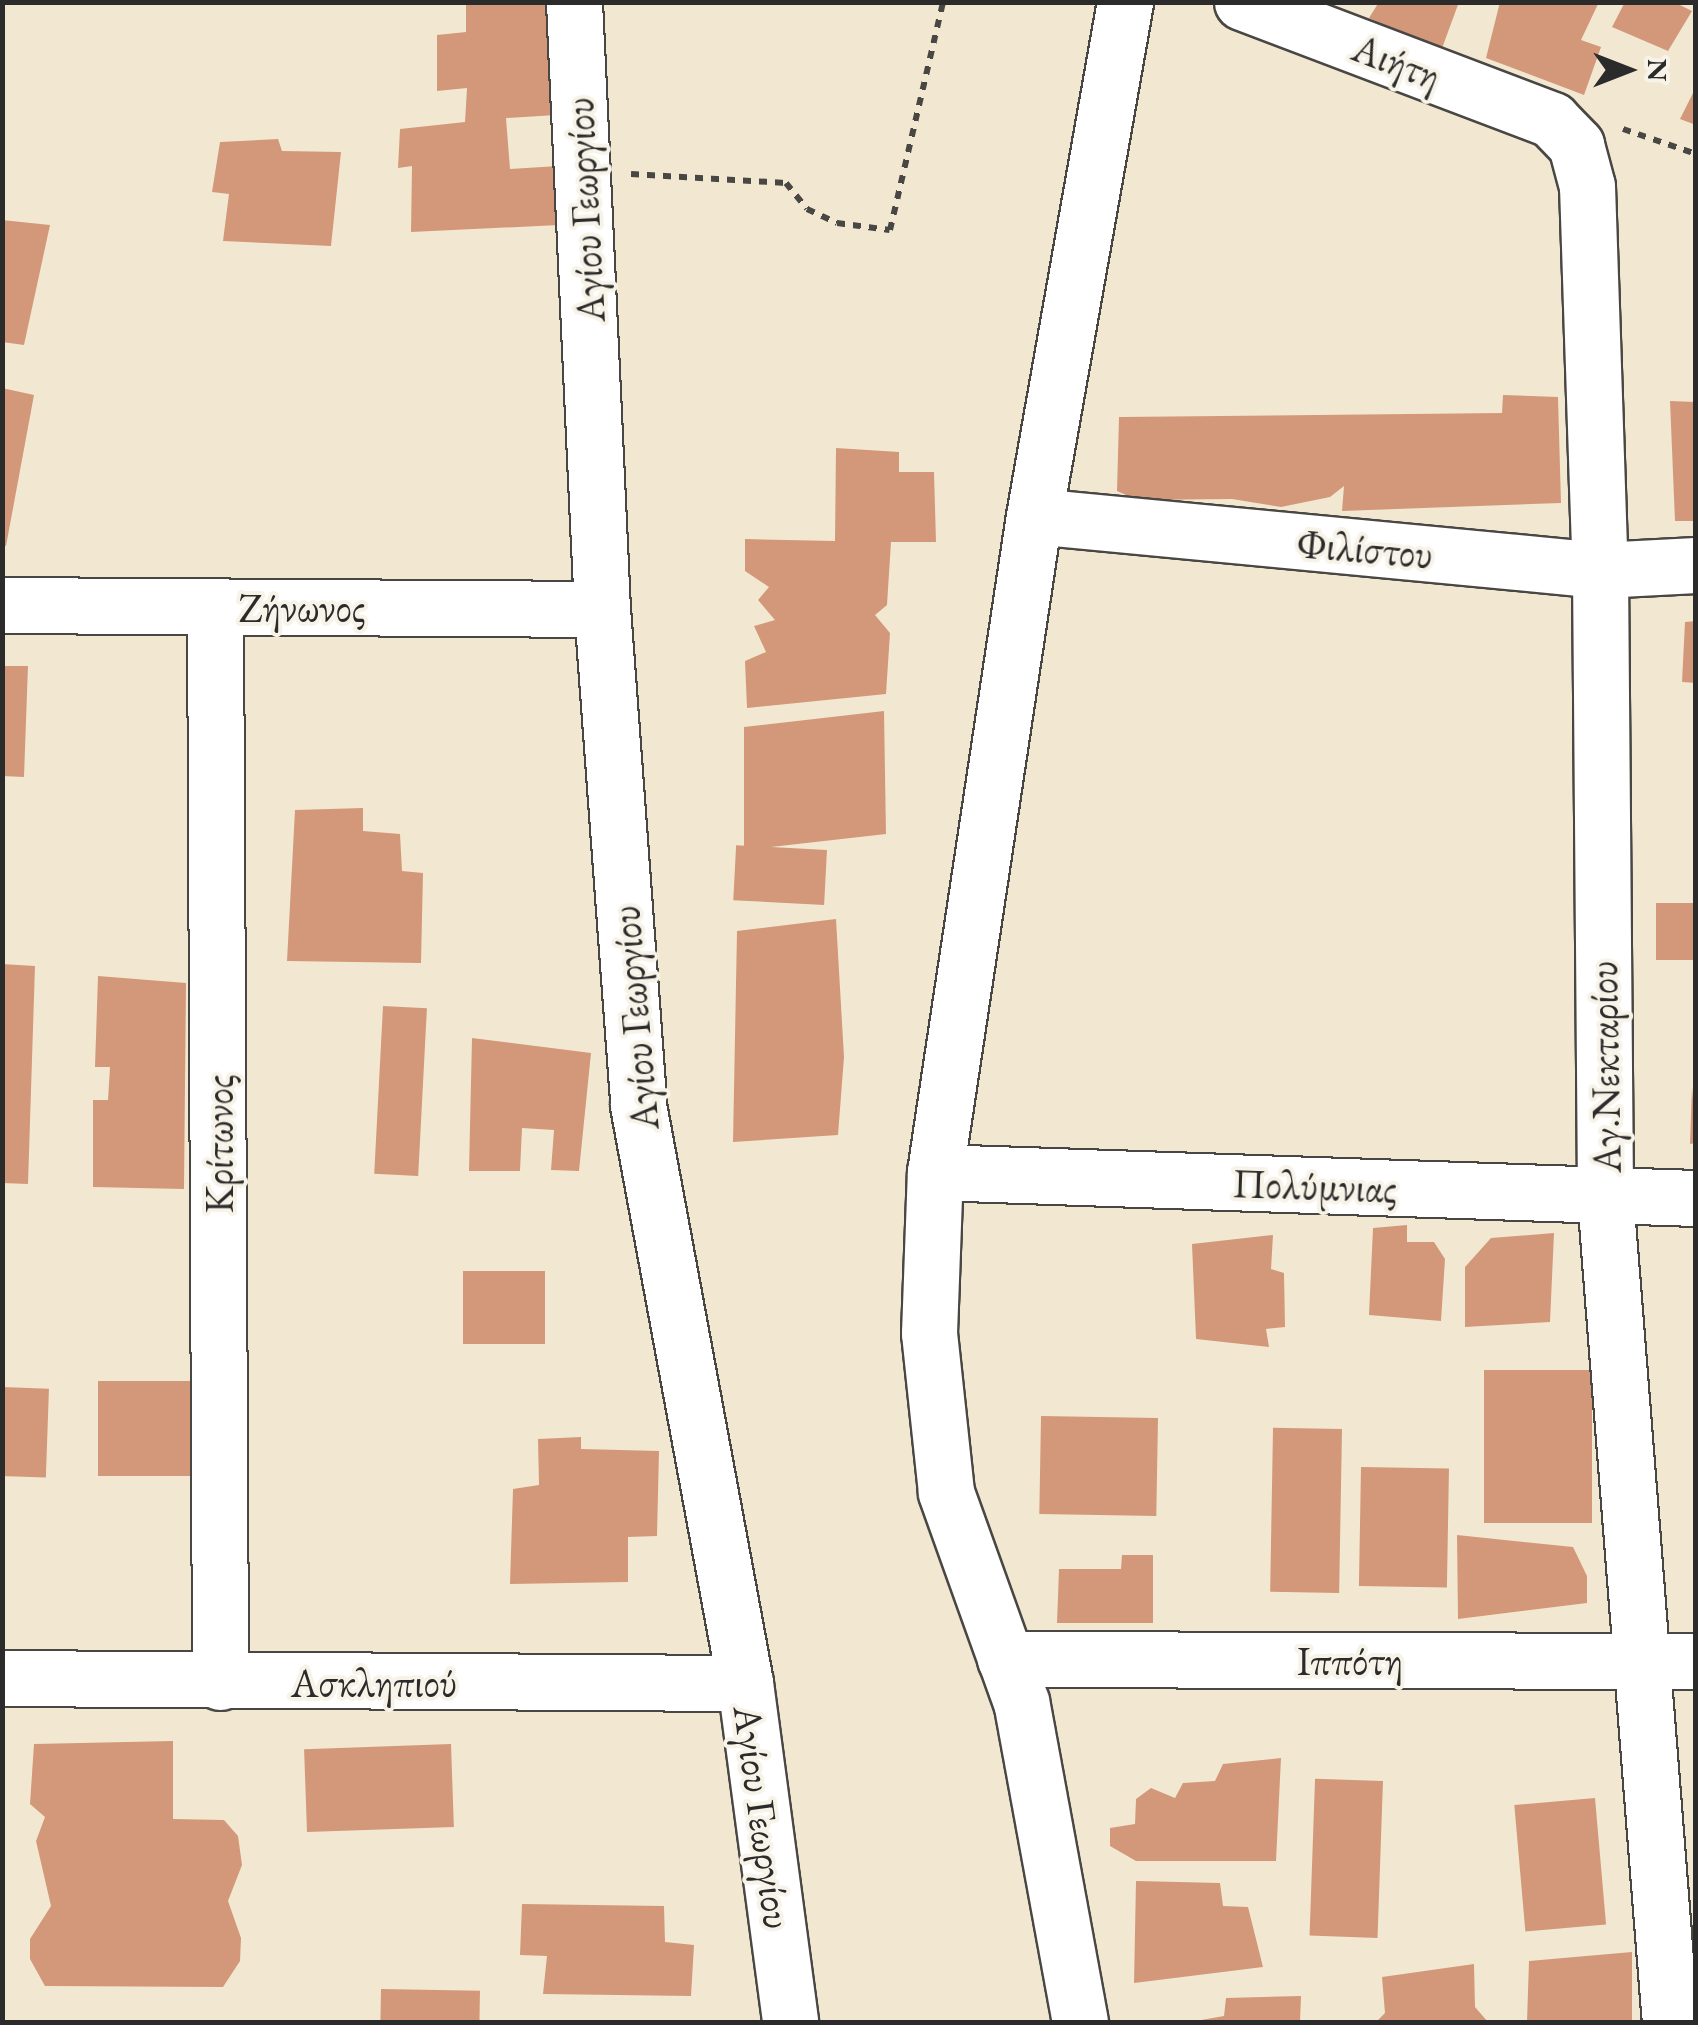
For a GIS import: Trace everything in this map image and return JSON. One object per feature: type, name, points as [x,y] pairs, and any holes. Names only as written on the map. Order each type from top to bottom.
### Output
[{"type":"street","name":"Αγίου Γεωργίου","points":[[574,2],[602,609],[638,1105],[745,1683],[790,2022]]},
{"type":"street","points":[[1080,2022],[1020,1702],[946,1492],[928,1333],[935,1172],[1034,516],[1125,2]]},
{"type":"street","name":"Αιήτη","points":[[1242,2],[1552,120]]},
{"type":"street","name":"Αγ.Νεκταρίου","points":[[1552,120],[1576,145],[1588,186],[1600,570],[1605,1197],[1669,1661],[1670,2022]]},
{"type":"street","name":"Φιλίστου","points":[[1034,516],[1600,570],[1696,566]]},
{"type":"street","name":"Ζήνωνος","points":[[2,605],[602,609]]},
{"type":"street","name":"Κρίτωνος","points":[[216,606],[220,1682]]},
{"type":"street","name":"Πολύμνιας","points":[[935,1172],[1696,1198]]},
{"type":"street","name":"Ιππότη","points":[[1005,1659],[1669,1661]]},
{"type":"street","name":"Ασκληπιού","points":[[2,1678],[745,1683]]},
{"type":"path","points":[[582,172],[786,183],[806,209],[837,223],[890,230],[943,2]]},
{"type":"building","points":[[549,2],[556,115],[506,118],[510,169],[558,166],[559,225],[411,232],[412,166],[398,168],[400,129],[465,122],[467,88],[437,91],[437,35],[466,32],[466,5]]},
{"type":"building","points":[[1379,2],[1459,2],[1441,51],[1369,18]]},
{"type":"building","points":[[1500,2],[1599,2],[1581,40],[1601,47],[1584,95],[1486,58]]},
{"type":"building","points":[[1625,2],[1674,2],[1692,11],[1668,51],[1612,27]]},
{"type":"building","points":[[1696,87],[1696,125],[1680,119]]},
{"type":"building","points":[[278,139],[282,151],[341,152],[331,246],[223,241],[229,194],[212,192],[220,142]]},
{"type":"building","points":[[2,220],[50,225],[24,345],[2,342]]},
{"type":"building","points":[[2,388],[34,395],[6,546],[2,545]]},
{"type":"building","points":[[1503,395],[1558,397],[1561,503],[1342,511],[1344,486],[1330,497],[1281,507],[1232,499],[1138,500],[1117,491],[1119,417],[1502,413]]},
{"type":"building","points":[[1670,401],[1696,402],[1696,521],[1675,521]]},
{"type":"building","points":[[836,448],[899,452],[899,472],[934,472],[936,542],[891,542],[887,605],[875,615],[890,633],[886,694],[747,708],[745,661],[766,652],[754,626],[775,620],[758,600],[769,587],[745,571],[745,539],[835,541]]},
{"type":"building","points":[[1696,621],[1696,683],[1682,682],[1685,622]]},
{"type":"building","points":[[2,666],[28,666],[24,777],[2,776]]},
{"type":"building","points":[[884,711],[886,834],[744,850],[744,727]]},
{"type":"building","points":[[363,808],[363,831],[400,834],[402,871],[423,873],[421,963],[287,961],[295,810]]},
{"type":"building","points":[[736,845],[827,850],[824,905],[733,900]]},
{"type":"building","points":[[1656,903],[1696,903],[1696,960],[1656,960]]},
{"type":"building","points":[[836,919],[844,1057],[838,1135],[733,1142],[737,931]]},
{"type":"building","points":[[2,964],[35,966],[28,1184],[2,1183]]},
{"type":"building","points":[[98,976],[186,983],[184,1189],[93,1187],[93,1100],[108,1100],[110,1067],[95,1067]]},
{"type":"building","points":[[383,1006],[427,1008],[418,1176],[374,1174]]},
{"type":"building","points":[[472,1038],[591,1053],[579,1171],[551,1170],[554,1130],[522,1128],[520,1171],[469,1171]]},
{"type":"building","points":[[1692,1087],[1696,1143],[1690,1144]]},
{"type":"building","points":[[1407,1225],[1407,1242],[1434,1242],[1445,1259],[1441,1321],[1369,1315],[1373,1228]]},
{"type":"building","points":[[1554,1233],[1550,1322],[1465,1327],[1465,1267],[1491,1238]]},
{"type":"building","points":[[1273,1235],[1271,1269],[1284,1273],[1285,1327],[1266,1329],[1269,1347],[1196,1339],[1192,1244]]},
{"type":"building","points":[[463,1271],[545,1271],[545,1344],[463,1344]]},
{"type":"building","points":[[1484,1370],[1592,1370],[1592,1523],[1484,1523]]},
{"type":"building","points":[[98,1381],[203,1381],[203,1476],[98,1476]]},
{"type":"building","points":[[2,1387],[49,1389],[46,1478],[2,1476]]},
{"type":"building","points":[[1041,1416],[1158,1418],[1156,1516],[1039,1514]]},
{"type":"building","points":[[1273,1428],[1342,1429],[1339,1593],[1270,1592]]},
{"type":"building","points":[[581,1437],[581,1449],[659,1451],[657,1536],[628,1537],[628,1582],[510,1584],[513,1489],[539,1485],[538,1439]]},
{"type":"building","points":[[1361,1467],[1449,1469],[1447,1588],[1359,1586]]},
{"type":"building","points":[[1457,1535],[1573,1547],[1587,1576],[1587,1603],[1458,1619]]},
{"type":"building","points":[[1122,1555],[1153,1555],[1153,1623],[1057,1623],[1059,1569],[1121,1569]]},
{"type":"building","points":[[173,1741],[173,1819],[224,1820],[238,1836],[242,1865],[228,1901],[241,1938],[240,1961],[223,1987],[45,1986],[30,1959],[30,1939],[51,1906],[36,1841],[45,1817],[30,1804],[34,1744]]},
{"type":"building","points":[[451,1744],[454,1827],[307,1832],[304,1749]]},
{"type":"building","points":[[1281,1758],[1276,1861],[1136,1861],[1110,1846],[1110,1828],[1135,1824],[1136,1799],[1151,1788],[1175,1798],[1183,1783],[1215,1781],[1223,1764]]},
{"type":"building","points":[[1315,1779],[1383,1781],[1378,1938],[1310,1936]]},
{"type":"building","points":[[1595,1798],[1606,1925],[1525,1932],[1514,1805]]},
{"type":"building","points":[[1136,1881],[1220,1883],[1223,1906],[1248,1907],[1263,1967],[1134,1983]]},
{"type":"building","points":[[522,1904],[664,1906],[665,1942],[694,1945],[691,1996],[543,1994],[547,1956],[520,1955]]},
{"type":"building","points":[[1632,1952],[1632,2022],[1527,2022],[1529,1961]]},
{"type":"building","points":[[1474,1964],[1475,2007],[1488,2022],[1376,2022],[1385,2013],[1382,1977]]},
{"type":"building","points":[[381,1989],[480,1991],[479,2022],[380,2022]]},
{"type":"building","points":[[1301,1996],[1300,2022],[1190,2022],[1224,2016],[1226,1998]]}]
